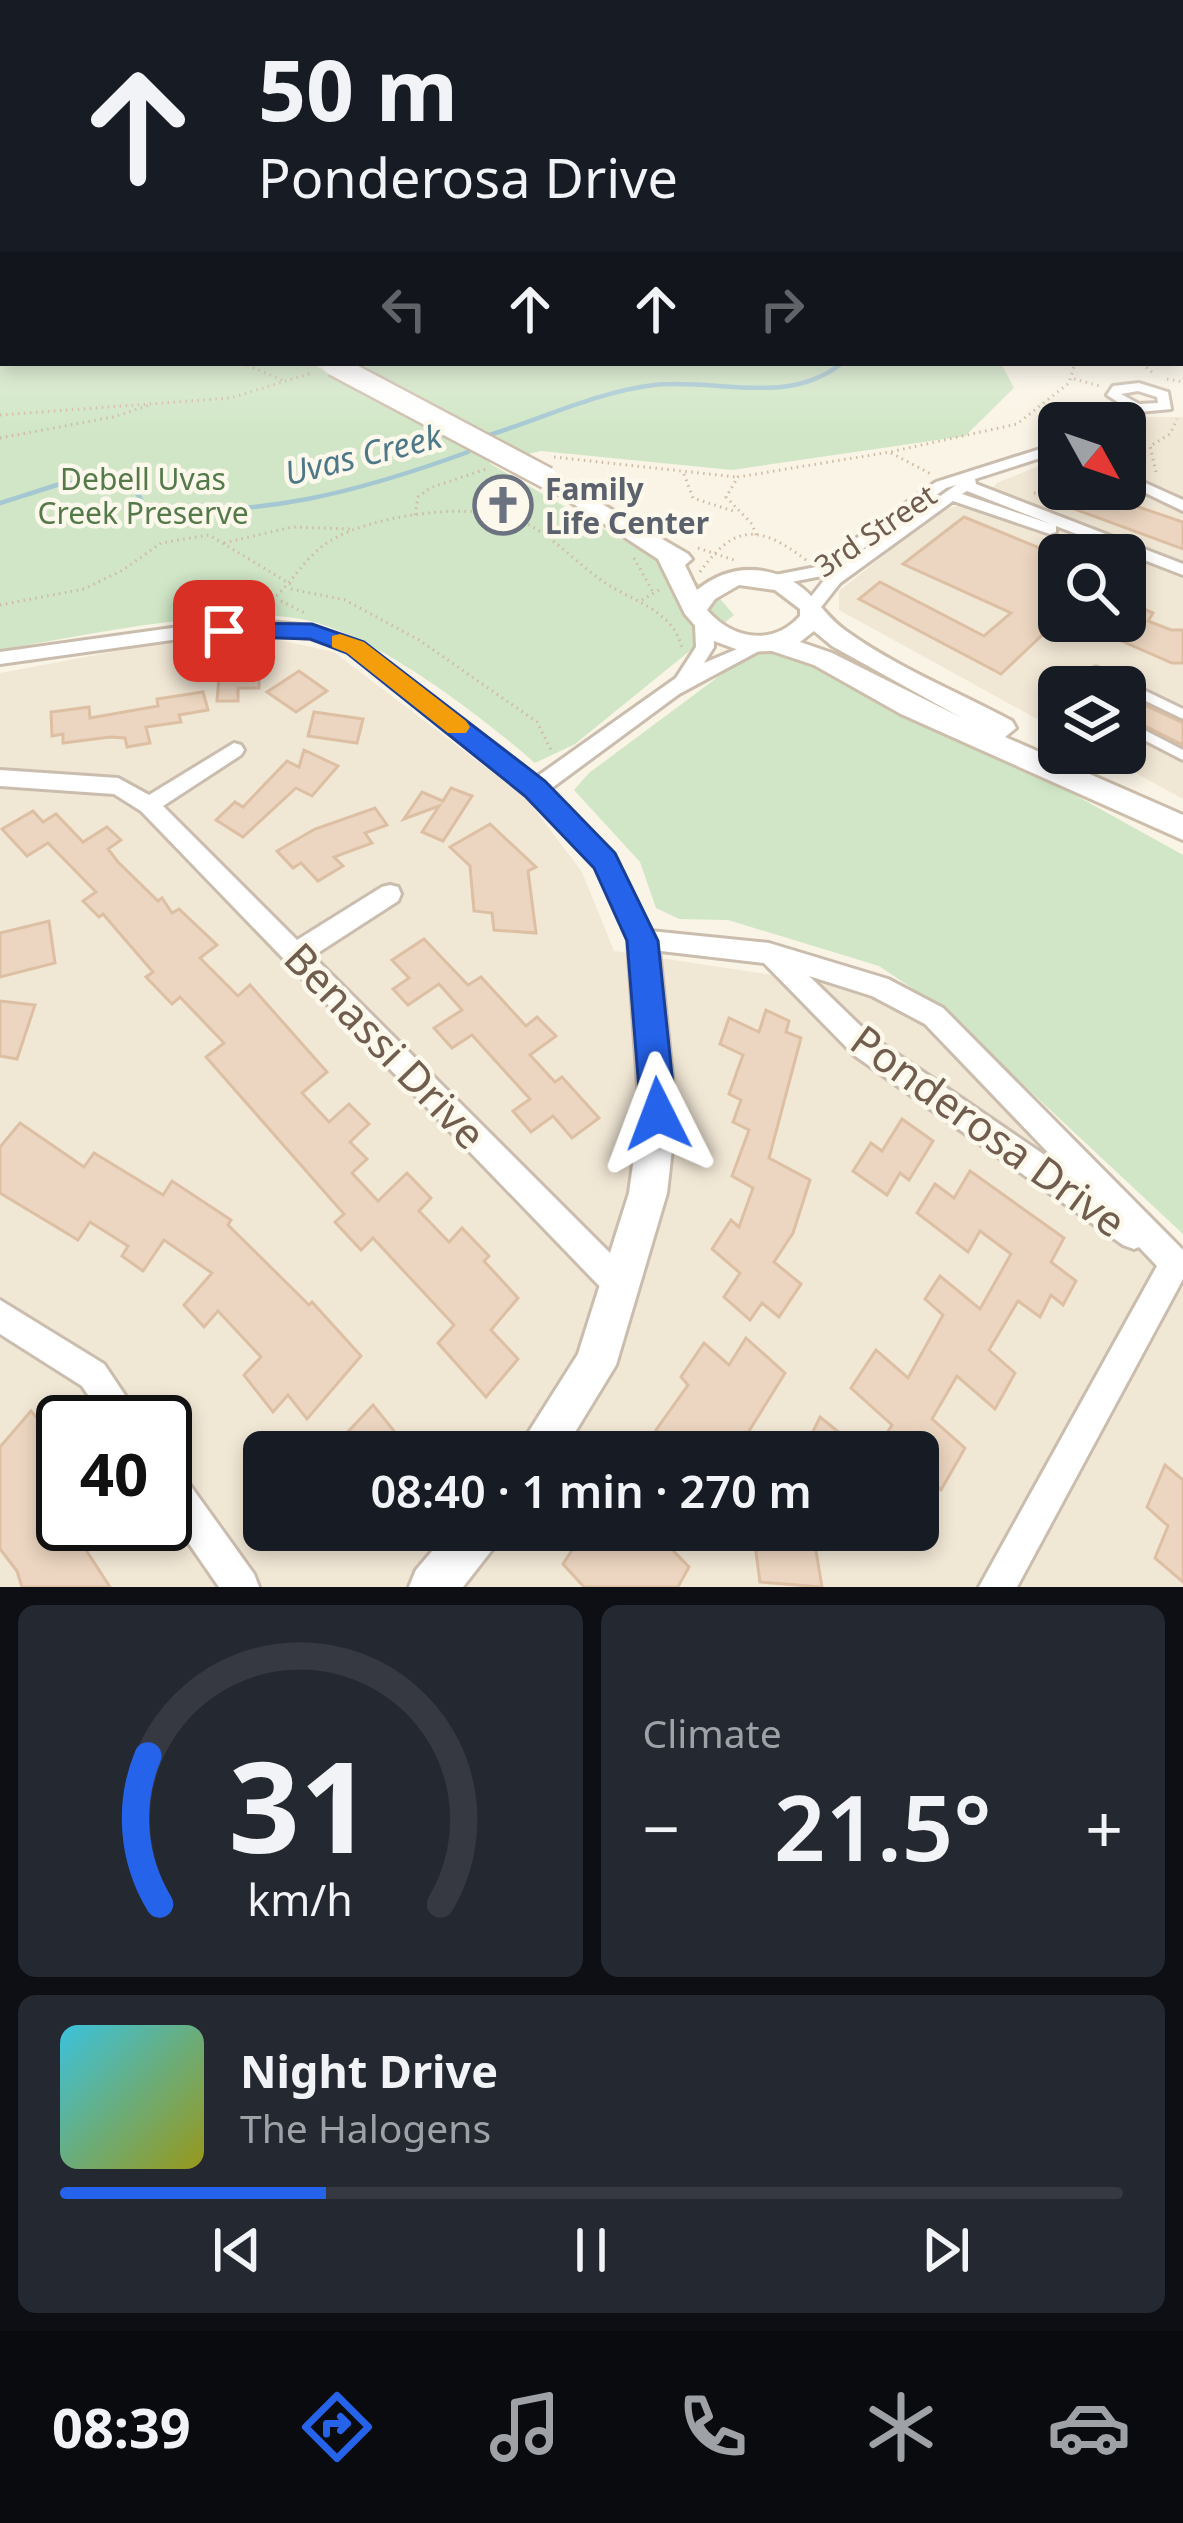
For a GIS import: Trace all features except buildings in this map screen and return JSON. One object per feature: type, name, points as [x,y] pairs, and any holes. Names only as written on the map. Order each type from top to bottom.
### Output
[{"type":"main road","points":[[328,366],[544,467],[666,554],[776,580],[841,640],[1050,754],[1099,788]]},
{"type":"main road","points":[[666,554],[700,617],[728,638],[823,658],[911,707],[1183,828]]},
{"type":"main road","points":[[700,617],[704,592],[720,568]]},
{"type":"main road","points":[[768,644],[789,641],[812,612]]},
{"type":"street","points":[[1139,368],[1148,388],[1164,404]]},
{"type":"street","points":[[1121,402],[1139,368]]},
{"type":"street","points":[[1125,397],[1148,388]]},
{"type":"street","points":[[1125,397],[1181,412]]},
{"type":"street","name":"3rd Street","points":[[776,580],[821,571],[922,495],[964,486],[1038,456]]},
{"type":"street","points":[[964,486],[1183,570]]},
{"type":"street","name":"3rd Street","points":[[812,612],[834,579],[964,486]]},
{"type":"street","points":[[1146,488],[1183,506]]},
{"type":"street","points":[[677,688],[705,647],[700,617]]},
{"type":"street","points":[[0,658],[179,633],[268,628],[312,632],[356,647],[535,789],[605,861],[643,941],[658,1114],[648,1193],[622,1286],[595,1365],[552,1431]]},
{"type":"street","points":[[535,789],[677,688],[738,651],[768,644]]},
{"type":"street","points":[[0,778],[118,786],[149,805],[234,750]]},
{"type":"street","name":"Benassi Drive","points":[[149,805],[622,1286]]},
{"type":"street","points":[[296,954],[390,893]]},
{"type":"street","points":[[643,941],[769,952],[879,987],[934,1016],[1179,1266],[997,1587]]},
{"type":"street","name":"Ponderosa Drive","points":[[769,952],[863,1046],[1179,1266]]},
{"type":"street","points":[[0,1316],[93,1375],[107,1395]]},
{"type":"street","points":[[192,1517],[241,1587]]},
{"type":"street","points":[[433,1587],[462,1551]]},
{"type":"lane","points":[[1146,696],[1183,714]]},
{"type":"lane","points":[[1146,736],[1183,755]]},
{"type":"path","points":[[249,366],[284,382]]},
{"type":"path","points":[[0,415],[230,398],[328,366]]},
{"type":"path","points":[[544,467],[738,477],[890,452],[1017,424],[1072,379],[1074,366]]},
{"type":"path","points":[[1164,378],[1183,382]]},
{"type":"path","points":[[1072,379],[1125,397]]},
{"type":"path","points":[[0,438],[113,417],[153,404]]},
{"type":"path","points":[[1152,476],[1158,466],[1150,446],[1174,430],[1181,412]]},
{"type":"path","points":[[890,452],[914,468],[944,477]]},
{"type":"path","points":[[415,517],[418,497],[430,488],[487,469]]},
{"type":"path","points":[[684,472],[693,498],[739,513]]},
{"type":"path","points":[[738,477],[725,494],[752,524],[756,536]]},
{"type":"path","points":[[222,543],[292,527],[355,529],[481,510],[506,501],[522,478]]},
{"type":"path","points":[[1018,505],[1038,499]]},
{"type":"path","points":[[481,510],[516,518],[556,543],[589,573],[668,620],[682,638],[674,662]]},
{"type":"path","points":[[626,528],[627,545],[653,592]]},
{"type":"path","points":[[253,612],[280,600],[310,557],[355,529]]},
{"type":"path","points":[[0,605],[84,589],[123,570],[161,543],[209,536],[291,587],[346,600],[419,640],[537,722],[555,755]]},
{"type":"path","points":[[720,568],[727,539],[756,536],[789,547],[808,562]]},
{"type":"path","points":[[640,602],[671,586]]},
{"type":"shaded area","points":[[1146,417],[1183,417],[1183,799],[1137,774],[1146,774],[1146,666],[1038,666],[1038,719],[839,610],[839,591],[941,510],[982,499],[997,483],[1038,466],[1038,510],[1146,510]]},
{"type":"shaded area","points":[[261,636],[334,652],[527,799],[582,872],[614,951],[845,986],[919,1017],[1183,1288],[1183,1587],[0,1587],[0,673],[171,641]]},
{"type":"green space","name":"Debell Uvas Creek Preserve","points":[[0,366],[316,366],[349,385],[349,366],[1003,366],[1014,388],[965,436],[732,470],[541,451],[489,463],[715,593],[734,615],[575,744],[535,763],[456,700],[392,658],[360,640],[301,619],[193,619],[0,650]]},
{"type":"green space","points":[[765,642],[808,647],[1183,855],[1183,1234],[940,1007],[879,966],[728,920],[679,919],[656,908],[640,862],[574,790],[589,773]]},
{"type":"waterway","name":"Uvas Creek","points":[[486,436],[633,389],[678,384],[775,387],[799,384],[837,366]]},
{"type":"waterway","name":"Uvas Creek","points":[[0,503],[60,484],[128,478],[144,505],[185,509],[267,505],[350,490],[468,452]]},
{"type":"slow traffic","points":[[340,642],[356,647],[457,727]]},
{"type":"place","name":"Family Life Center","points":[[503,505]]},
{"type":"route","points":[[224,631],[312,632],[356,647],[535,789],[605,861],[643,941],[658,1114]]}]
